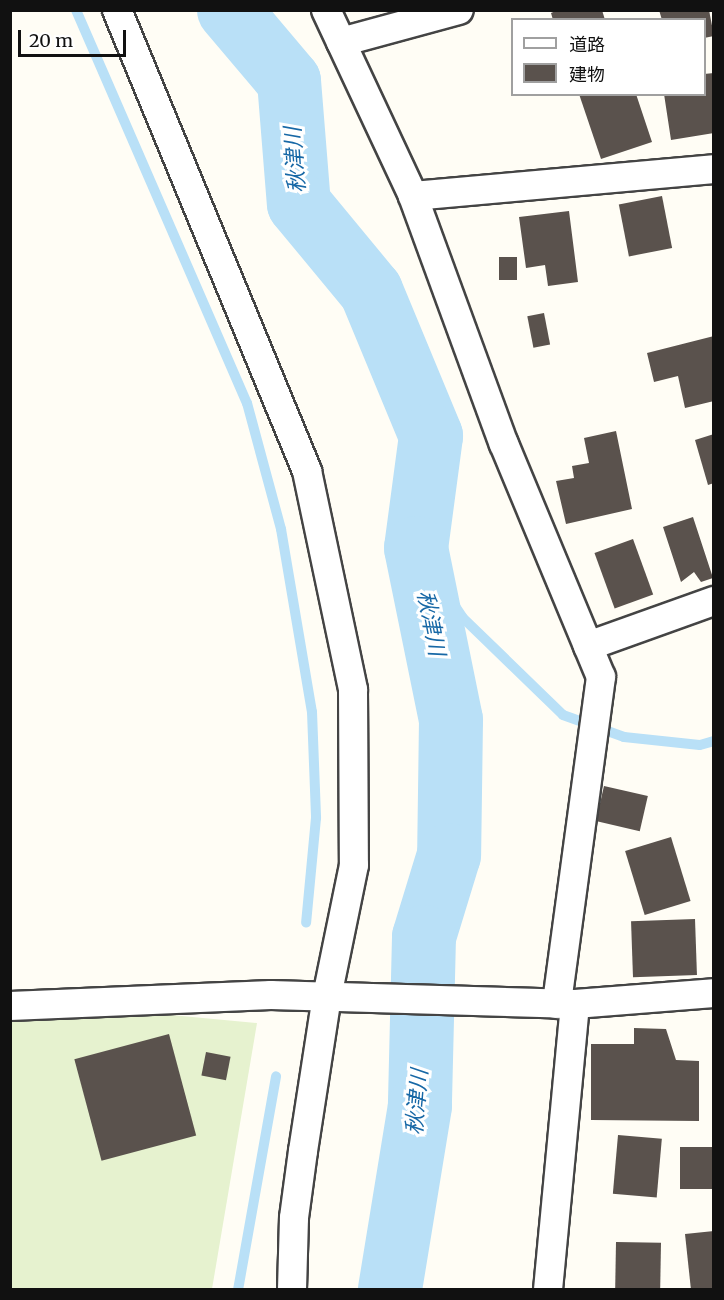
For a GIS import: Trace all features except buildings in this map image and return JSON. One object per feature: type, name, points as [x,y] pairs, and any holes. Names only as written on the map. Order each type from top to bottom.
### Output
[{"type":"street","points":[[117,10],[307,471],[352,690],[354,865],[327,996],[294,1218],[292,1290]]},
{"type":"street","points":[[326,10],[412,196],[504,444],[601,677],[566,1004],[548,1290]]},
{"type":"street","points":[[341,42],[459,10]]},
{"type":"street","points":[[412,196],[714,169]]},
{"type":"street","points":[[588,646],[714,601]]},
{"type":"street","points":[[10,1006],[327,996],[490,1004],[566,1004],[714,993]]},
{"type":"green space","points":[[171,1015],[257,1023],[212,1289],[11,1290],[11,1021]]},
{"type":"waterway","points":[[76,10],[247,403],[281,529],[312,712],[316,818],[306,923]]},
{"type":"waterway","name":"秋津川","points":[[229,10],[289,81],[299,204],[371,291],[431,436],[416,548],[451,720],[449,855],[424,937],[420,1106],[390,1290]]},
{"type":"waterway","points":[[416,548],[463,618],[563,715],[624,737],[700,745],[714,741]]},
{"type":"waterway","points":[[238,1290],[276,1076]]}]
